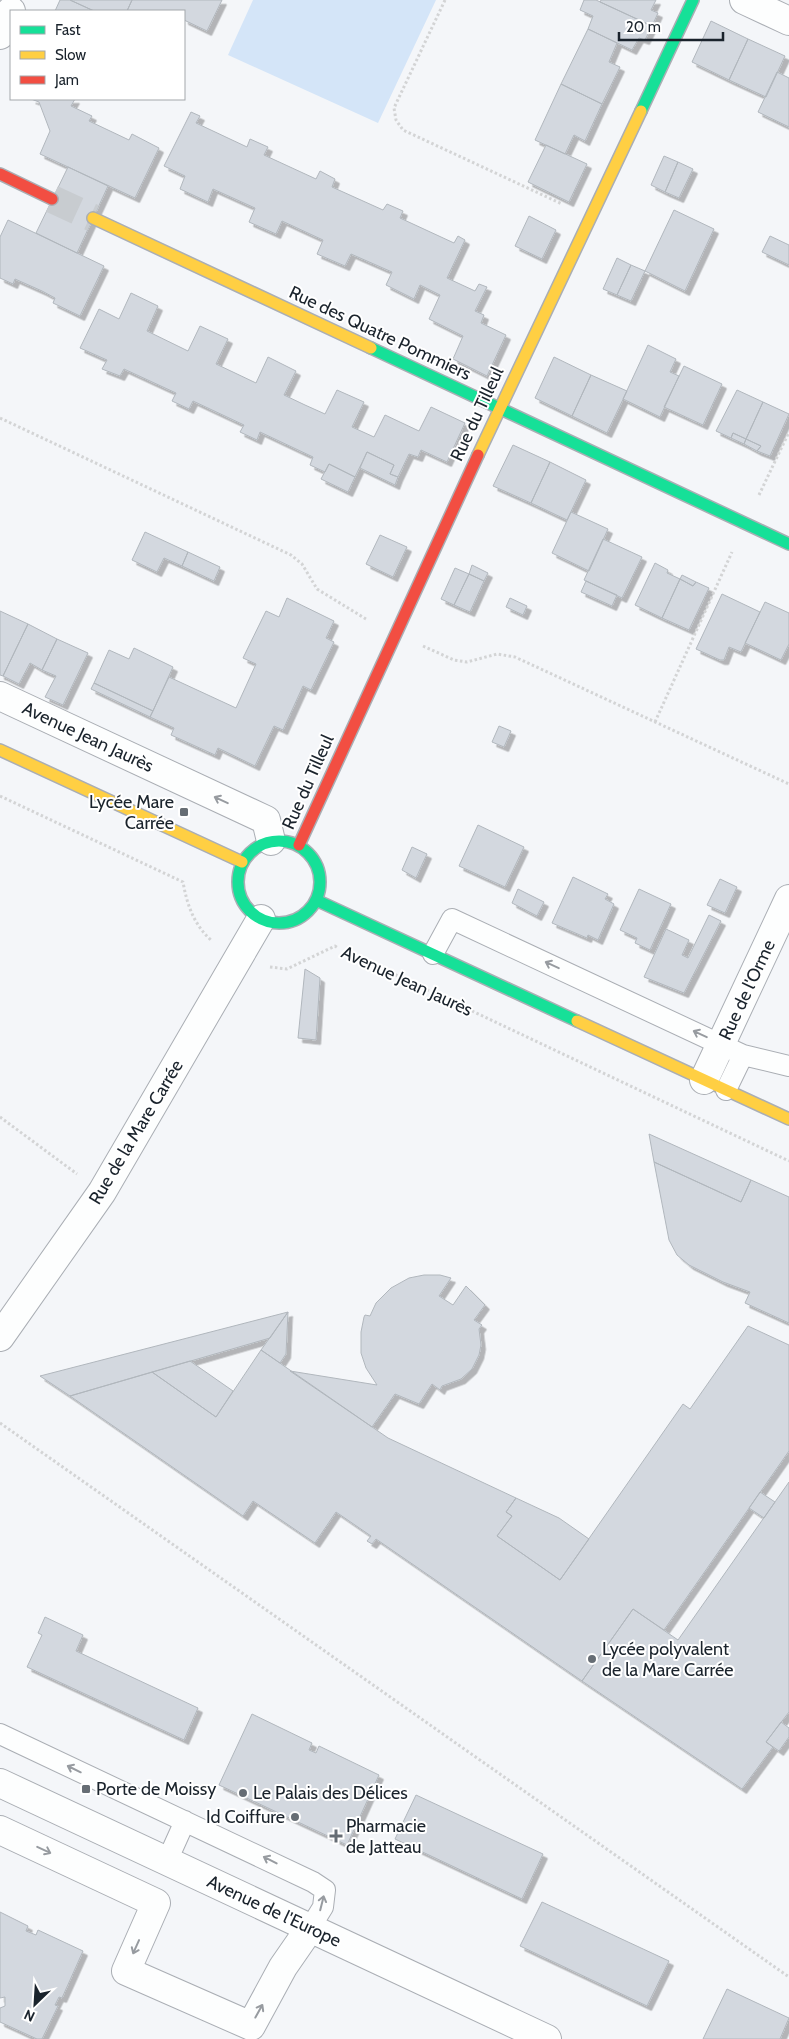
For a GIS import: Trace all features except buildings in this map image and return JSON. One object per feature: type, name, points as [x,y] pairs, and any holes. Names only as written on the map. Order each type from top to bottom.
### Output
[{"type":"street","name":"Rue du Tilleul","points":[[299,846],[499,408],[592,218],[693,0]]},
{"type":"street","points":[[744,0],[789,22]]},
{"type":"street","points":[[0,35],[10,13]]},
{"type":"street","points":[[0,174],[52,199]]},
{"type":"street","name":"Rue des Quatre Pommiers","points":[[93,218],[789,544]]},
{"type":"street","name":"Avenue Jean Jaurès","points":[[0,696],[266,820],[271,841]]},
{"type":"street","points":[[0,750],[242,862]]},
{"type":"street","points":[[286,840],[299,846],[309,853],[316,864],[320,876],[320,888],[316,900],[298,918],[286,922],[273,923],[261,919],[244,905],[239,895],[238,873],[242,862],[254,848],[271,841],[286,840]]},
{"type":"street","name":"Rue de l'Orme","points":[[715,1085],[733,1050],[789,899]]},
{"type":"street","name":"Avenue Jean Jaurès","points":[[316,900],[789,1119]]},
{"type":"street","name":"Rue de la Mare Carrée","points":[[0,1337],[102,1192],[261,919]]},
{"type":"street","name":"Avenue de l'Europe","points":[[0,1783],[547,2039]]},
{"type":"street","points":[[0,1830],[156,1902],[126,1971],[251,2026],[284,1967],[310,1928]]},
{"type":"lane","points":[[433,954],[452,919],[733,1050],[789,1066]]},
{"type":"lane","points":[[0,1734],[313,1882],[325,1890],[323,1907],[310,1928]]},
{"type":"lane","points":[[167,1861],[185,1821]]},
{"type":"path","points":[[445,0],[394,108],[396,120],[403,130],[592,218]]},
{"type":"path","points":[[655,722],[745,523],[789,432]]},
{"type":"path","name":"Avenue Jean Jaurès","points":[[0,796],[183,882],[187,904],[196,923],[210,939],[238,957],[260,965],[287,969],[335,946],[344,951]]},
{"type":"path","name":"Avenue Jean Jaurès","points":[[371,963],[789,1161]]},
{"type":"path","points":[[0,1117],[102,1192]]},
{"type":"path","points":[[0,1423],[789,1977]]},
{"type":"shaded area","points":[[253,0],[436,0],[378,123],[228,55]]},
{"type":"tunnel","points":[[52,199],[93,218]]},
{"type":"traffic: fast","points":[[641,111],[693,0]]},
{"type":"traffic: fast","points":[[371,348],[789,544]]},
{"type":"traffic: fast","points":[[279,841],[295,844],[308,853],[317,866],[320,882],[317,898],[308,911],[295,920],[279,923],[263,920],[250,911],[241,898],[238,882],[241,866],[250,853],[263,844],[279,841]]},
{"type":"traffic: fast","points":[[316,900],[577,1021]]},
{"type":"traffic: slow","points":[[478,455],[641,111]]},
{"type":"traffic: slow","points":[[93,218],[371,348]]},
{"type":"traffic: slow","points":[[0,750],[242,862]]},
{"type":"traffic: slow","points":[[577,1021],[789,1119]]},
{"type":"traffic: jam","points":[[0,174],[52,199]]},
{"type":"traffic: jam","points":[[299,845],[478,455]]},
{"type":"place","name":"Lycée Mare Carrée","points":[[184,812]]},
{"type":"place","name":"Lycée polyvalent de la Mare Carrée","points":[[592,1659]]},
{"type":"place","name":"Porte de Moissy","points":[[86,1789]]},
{"type":"place","name":"Le Palais des Délices","points":[[243,1793]]},
{"type":"place","name":"Id Coiffure","points":[[295,1817]]},
{"type":"place","name":"Pharmacie de Jatteau","points":[[336,1836]]}]
